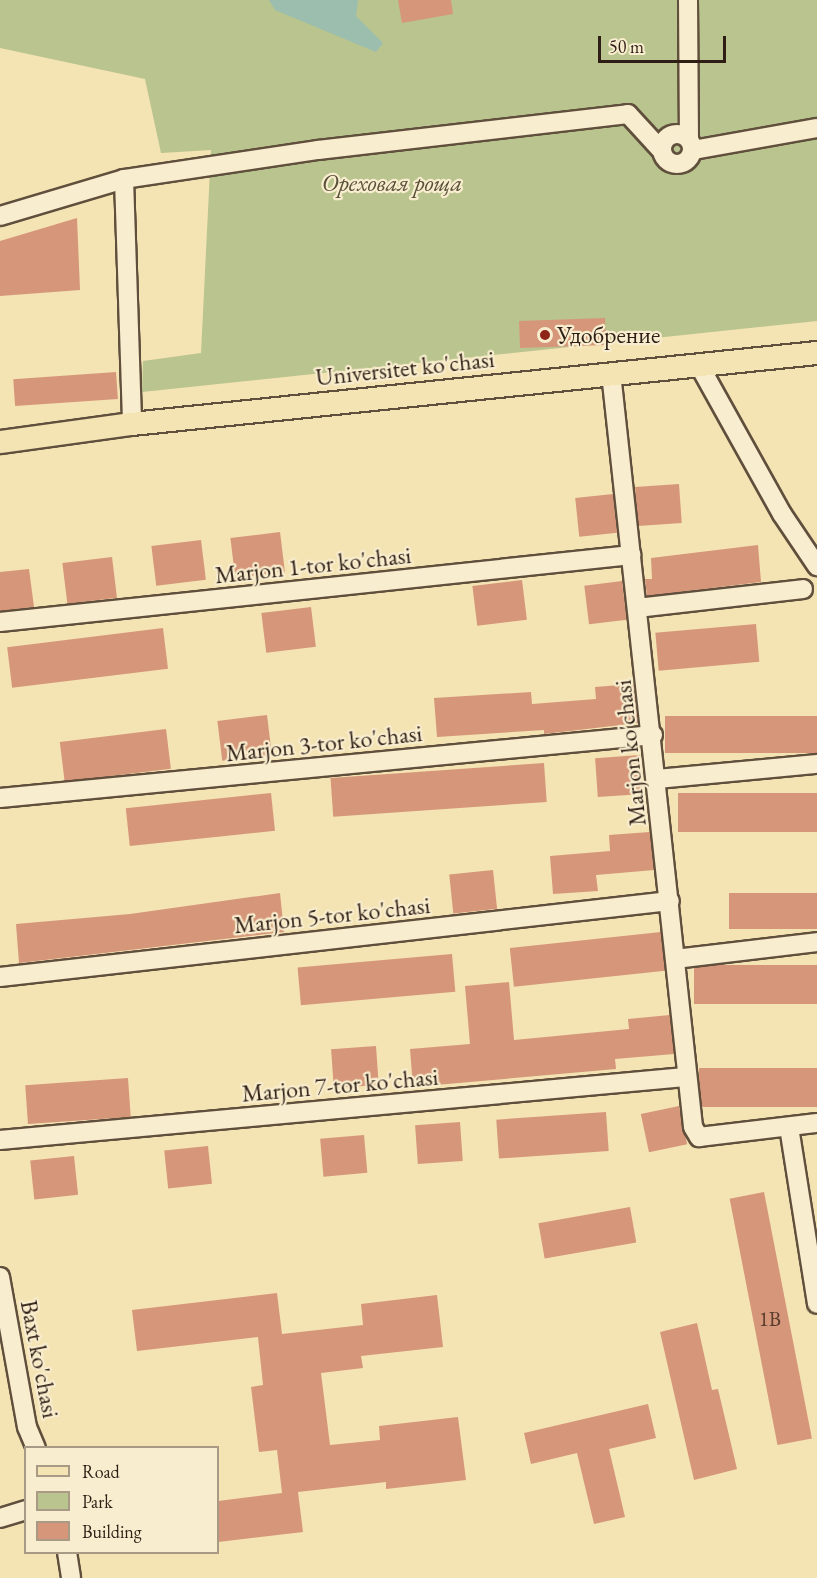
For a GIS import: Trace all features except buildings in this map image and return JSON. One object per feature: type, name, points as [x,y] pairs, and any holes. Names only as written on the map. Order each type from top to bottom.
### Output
[{"type":"main road","name":"Universitet ko'chasi","points":[[0,442],[132,424],[817,353]]},
{"type":"street","points":[[0,216],[124,179],[318,150],[628,114],[662,151],[668,162],[680,164],[691,144],[688,0]]},
{"type":"street","points":[[691,144],[817,128]]},
{"type":"street","points":[[124,179],[132,424]]},
{"type":"street","points":[[699,365],[809,543],[817,566]]},
{"type":"street","name":"Marjon ko'chasi","points":[[611,373],[653,735],[685,1077],[693,1127],[699,1137],[789,1127]]},
{"type":"street","name":"Marjon 1-tor ko'chasi","points":[[0,622],[631,555]]},
{"type":"street","points":[[637,608],[803,589]]},
{"type":"street","name":"Marjon 3-tor ko'chasi","points":[[0,798],[653,735]]},
{"type":"street","points":[[657,778],[817,764]]},
{"type":"street","name":"Marjon 5-tor ko'chasi","points":[[0,976],[670,901]]},
{"type":"street","points":[[675,959],[817,942]]},
{"type":"street","name":"Marjon 7-tor ko'chasi","points":[[0,1140],[685,1077]]},
{"type":"street","points":[[817,1123],[789,1127],[814,1264],[817,1304]]},
{"type":"street","name":"Baxt ko'chasi","points":[[0,1278],[27,1427],[35,1446]]},
{"type":"street","points":[[0,1518],[24,1511]]},
{"type":"street","points":[[67,1554],[71,1578]]},
{"type":"green space","name":"Ореховая роща","points":[[0,0],[817,0],[817,321],[142,392],[143,361],[201,353],[211,150],[161,153],[145,79],[0,48]]},
{"type":"shaded area","points":[[269,0],[358,0],[356,16],[383,43],[376,52],[275,10]]},
{"type":"place","name":"Удобрение","points":[[545,335]]}]
